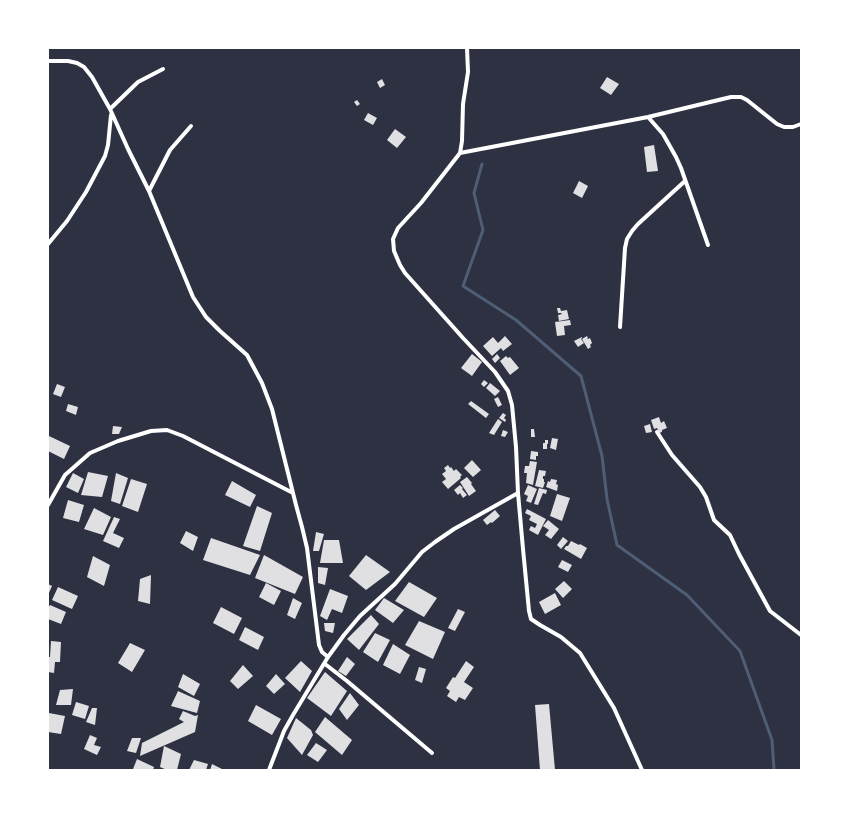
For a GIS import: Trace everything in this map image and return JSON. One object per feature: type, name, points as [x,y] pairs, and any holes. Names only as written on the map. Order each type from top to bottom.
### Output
[{"type":"street","points":[[467,48],[468,72],[463,99],[462,141],[460,153],[421,203],[398,228],[393,239],[394,251],[405,273],[495,372],[508,391],[513,412],[528,611],[532,619],[561,637],[580,653],[614,708],[642,770]]},
{"type":"street","points":[[48,61],[68,61],[77,63],[84,67],[92,77],[110,109],[111,114],[149,191],[193,297],[206,317],[247,355],[262,383],[274,415],[308,548],[319,645],[322,652],[328,657]]},
{"type":"street","points":[[110,109],[138,82],[164,69]]},
{"type":"street","points":[[460,153],[648,117],[731,97],[741,97],[747,100],[777,124],[784,127],[801,124]]},
{"type":"street","points":[[48,244],[67,221],[86,192],[102,163],[108,145],[111,114]]},
{"type":"street","points":[[648,117],[663,134],[681,168],[708,245]]},
{"type":"street","points":[[149,191],[170,150],[191,126]]},
{"type":"street","points":[[620,327],[625,248],[627,239],[638,224],[685,181]]},
{"type":"street","points":[[48,505],[64,475],[90,453],[118,441],[151,430],[167,430],[183,436],[293,493]]},
{"type":"street","points":[[656,432],[672,455],[700,487],[706,497],[714,520],[730,535],[770,611],[801,635]]},
{"type":"street","points":[[269,770],[284,731],[328,657],[360,616],[395,584],[422,552],[454,529],[518,493]]},
{"type":"street","points":[[324,664],[352,685],[432,753]]},
{"type":"building","points":[[607,77],[619,84],[611,95],[600,88]]},
{"type":"building","points":[[382,79],[385,85],[380,88],[377,82]]},
{"type":"building","points":[[357,100],[360,104],[357,106],[354,102]]},
{"type":"building","points":[[368,113],[377,118],[373,125],[364,120]]},
{"type":"building","points":[[395,129],[406,137],[397,148],[387,140]]},
{"type":"building","points":[[654,145],[658,171],[647,172],[644,147]]},
{"type":"building","points":[[579,181],[588,186],[582,198],[573,193]]},
{"type":"building","points":[[557,308],[560,308],[561,311],[567,310],[569,319],[559,321],[558,315],[562,314],[558,313]]},
{"type":"building","points":[[570,320],[571,325],[564,326],[565,335],[557,336],[555,322]]},
{"type":"building","points":[[505,336],[512,344],[503,351],[501,348],[492,356],[483,346],[493,337],[498,343]]},
{"type":"building","points":[[587,336],[588,339],[590,338],[592,343],[590,345],[591,347],[588,349],[582,339]]},
{"type":"building","points":[[582,337],[581,339],[584,343],[578,347],[574,341]]},
{"type":"building","points":[[472,354],[482,362],[472,376],[461,368]]},
{"type":"building","points":[[497,354],[500,358],[495,363],[492,359]]},
{"type":"building","points":[[506,356],[508,358],[510,357],[519,368],[510,375],[500,361]]},
{"type":"building","points":[[484,380],[488,383],[484,387],[481,384]]},
{"type":"building","points":[[490,383],[500,391],[495,396],[486,388]]},
{"type":"building","points":[[57,384],[65,387],[61,397],[53,394]]},
{"type":"building","points":[[498,397],[502,405],[498,407],[494,399]]},
{"type":"building","points":[[471,401],[489,414],[486,418],[468,404]]},
{"type":"building","points":[[68,404],[78,407],[76,415],[66,411]]},
{"type":"building","points":[[503,413],[506,415],[504,418],[506,420],[505,422],[499,418]]},
{"type":"building","points":[[659,417],[661,423],[664,421],[667,428],[659,433],[657,428],[654,429],[651,420]]},
{"type":"building","points":[[498,419],[502,422],[494,435],[489,433]]},
{"type":"building","points":[[650,424],[652,432],[646,433],[644,426]]},
{"type":"building","points":[[113,426],[122,427],[119,434],[112,434]]},
{"type":"building","points":[[531,429],[534,429],[535,437],[531,437]]},
{"type":"building","points":[[503,430],[508,432],[505,437],[501,436]]},
{"type":"building","points":[[49,436],[70,446],[64,459],[48,451]]},
{"type":"building","points":[[552,438],[558,439],[556,450],[550,448]]},
{"type":"building","points":[[545,440],[548,440],[547,449],[543,449],[543,443],[545,443]]},
{"type":"building","points":[[531,451],[538,452],[536,460],[530,459]]},
{"type":"building","points":[[472,460],[481,470],[473,477],[464,468]]},
{"type":"building","points":[[530,461],[537,462],[533,485],[526,483],[527,473],[524,473],[525,466],[529,466]]},
{"type":"building","points":[[448,465],[454,471],[456,469],[462,475],[460,477],[461,478],[448,489],[442,482],[446,479],[442,474],[446,471],[444,468]]},
{"type":"building","points":[[539,470],[546,471],[545,476],[543,476],[545,482],[543,488],[535,486]]},
{"type":"building","points":[[88,472],[108,476],[102,497],[81,495]]},
{"type":"building","points":[[73,473],[84,479],[78,493],[66,487]]},
{"type":"building","points":[[116,473],[128,478],[120,504],[111,501]]},
{"type":"building","points":[[467,477],[476,491],[469,496],[460,482]]},
{"type":"building","points":[[131,479],[147,484],[138,512],[122,506]]},
{"type":"building","points":[[551,479],[557,480],[557,491],[546,487],[548,481],[550,482]]},
{"type":"building","points":[[232,481],[256,495],[250,507],[225,495]]},
{"type":"building","points":[[460,485],[467,495],[463,498],[460,493],[458,495],[454,490]]},
{"type":"building","points":[[528,485],[537,489],[531,503],[526,501],[528,496],[524,494]]},
{"type":"building","points":[[539,488],[547,490],[546,494],[543,493],[538,505],[534,504]]},
{"type":"building","points":[[557,494],[570,498],[562,521],[550,516]]},
{"type":"building","points":[[68,500],[84,505],[79,522],[63,518]]},
{"type":"building","points":[[257,506],[272,513],[260,551],[243,546]]},
{"type":"building","points":[[94,508],[111,517],[103,535],[84,529]]},
{"type":"building","points":[[527,509],[546,519],[538,535],[529,530],[531,526],[535,528],[537,524],[529,520],[531,516],[525,513]]},
{"type":"building","points":[[495,510],[500,516],[492,523],[491,522],[487,525],[483,520]]},
{"type":"building","points":[[114,517],[120,519],[113,533],[124,538],[119,548],[103,541]]},
{"type":"building","points":[[548,520],[559,529],[551,539],[545,535],[549,530],[543,526]]},
{"type":"building","points":[[186,531],[198,537],[193,551],[180,543]]},
{"type":"building","points":[[316,532],[324,534],[319,551],[313,551]]},
{"type":"building","points":[[563,537],[568,541],[561,549],[557,545]]},
{"type":"building","points":[[211,538],[260,555],[250,575],[203,560]]},
{"type":"building","points":[[324,540],[339,540],[343,563],[320,563]]},
{"type":"building","points":[[571,541],[587,548],[581,559],[564,549]]},
{"type":"building","points":[[264,555],[303,577],[295,594],[255,578]]},
{"type":"building","points":[[366,555],[390,572],[366,590],[349,576]]},
{"type":"building","points":[[93,556],[110,565],[104,586],[87,577]]},
{"type":"building","points":[[562,560],[572,565],[568,572],[558,567]]},
{"type":"building","points":[[318,567],[328,568],[325,585],[318,583]]},
{"type":"building","points":[[151,575],[150,604],[138,601],[140,579]]},
{"type":"building","points":[[564,581],[572,589],[563,598],[555,589]]},
{"type":"building","points":[[409,582],[437,598],[424,617],[395,601]]},
{"type":"building","points":[[266,583],[281,591],[274,605],[259,597]]},
{"type":"building","points":[[48,584],[52,586],[48,595]]},
{"type":"building","points":[[58,587],[78,596],[72,609],[52,600]]},
{"type":"building","points":[[330,589],[348,596],[342,613],[332,609],[327,620],[320,616]]},
{"type":"building","points":[[555,593],[561,605],[545,614],[539,602]]},
{"type":"building","points":[[293,598],[302,603],[295,619],[287,615]]},
{"type":"building","points":[[384,598],[404,610],[393,623],[375,610]]},
{"type":"building","points":[[50,605],[66,612],[61,624],[48,619],[48,608]]},
{"type":"building","points":[[221,607],[242,618],[234,634],[213,623]]},
{"type":"building","points":[[458,609],[465,612],[455,631],[448,628]]},
{"type":"building","points":[[371,615],[379,624],[359,650],[347,639]]},
{"type":"building","points":[[419,621],[445,632],[433,659],[405,645]]},
{"type":"building","points":[[324,623],[335,623],[333,633],[325,631]]},
{"type":"building","points":[[245,627],[264,637],[258,650],[239,640]]},
{"type":"building","points":[[375,633],[390,640],[378,662],[363,652]]},
{"type":"building","points":[[51,641],[61,642],[60,662],[55,662],[54,673],[48,672],[48,657],[50,657]]},
{"type":"building","points":[[130,643],[145,650],[132,672],[118,663]]},
{"type":"building","points":[[393,644],[410,655],[400,674],[383,665]]},
{"type":"building","points":[[347,657],[355,664],[346,676],[338,671]]},
{"type":"building","points":[[301,661],[312,671],[300,692],[285,678]]},
{"type":"building","points":[[466,661],[474,667],[464,682],[473,688],[465,700],[459,697],[456,702],[447,696],[450,691],[446,688],[453,677],[455,678]]},
{"type":"building","points":[[243,665],[253,676],[238,689],[230,681]]},
{"type":"building","points":[[419,667],[426,669],[422,683],[415,680]]},
{"type":"building","points":[[325,672],[347,691],[331,716],[307,698]]},
{"type":"building","points":[[183,674],[200,684],[194,696],[178,687]]},
{"type":"building","points":[[276,674],[285,684],[274,694],[266,686]]},
{"type":"building","points":[[73,689],[71,705],[56,705],[60,690]]},
{"type":"building","points":[[178,691],[200,701],[197,713],[171,706]]},
{"type":"building","points":[[350,693],[359,705],[347,720],[339,709]]},
{"type":"building","points":[[76,702],[89,706],[85,719],[72,715]]},
{"type":"building","points":[[549,704],[555,770],[540,770],[535,705]]},
{"type":"building","points":[[256,705],[281,719],[272,735],[248,721]]},
{"type":"building","points":[[92,708],[97,708],[95,725],[86,722]]},
{"type":"building","points":[[183,711],[195,716],[198,715],[195,732],[140,756],[142,743],[184,722],[179,719]]},
{"type":"building","points":[[49,713],[65,716],[61,734],[48,732]]},
{"type":"building","points":[[325,717],[352,740],[342,755],[315,732]]},
{"type":"building","points":[[296,718],[311,730],[313,735],[302,755],[287,738]]},
{"type":"building","points":[[90,735],[97,738],[94,745],[101,747],[97,755],[84,749]]},
{"type":"building","points":[[132,738],[141,738],[136,753],[127,751]]},
{"type":"building","points":[[316,743],[327,750],[318,762],[307,755]]},
{"type":"building","points":[[164,746],[181,754],[177,770],[167,770],[160,767]]},
{"type":"building","points":[[137,759],[154,767],[153,770],[133,769]]},
{"type":"building","points":[[194,760],[208,764],[206,770],[189,770]]},
{"type":"building","points":[[212,764],[224,770],[210,770]]},
{"type":"waterway","points":[[482,164],[474,193],[483,230],[463,286],[516,320],[581,376],[602,456],[607,499],[617,545],[687,595],[740,651],[772,740],[774,770]]}]
